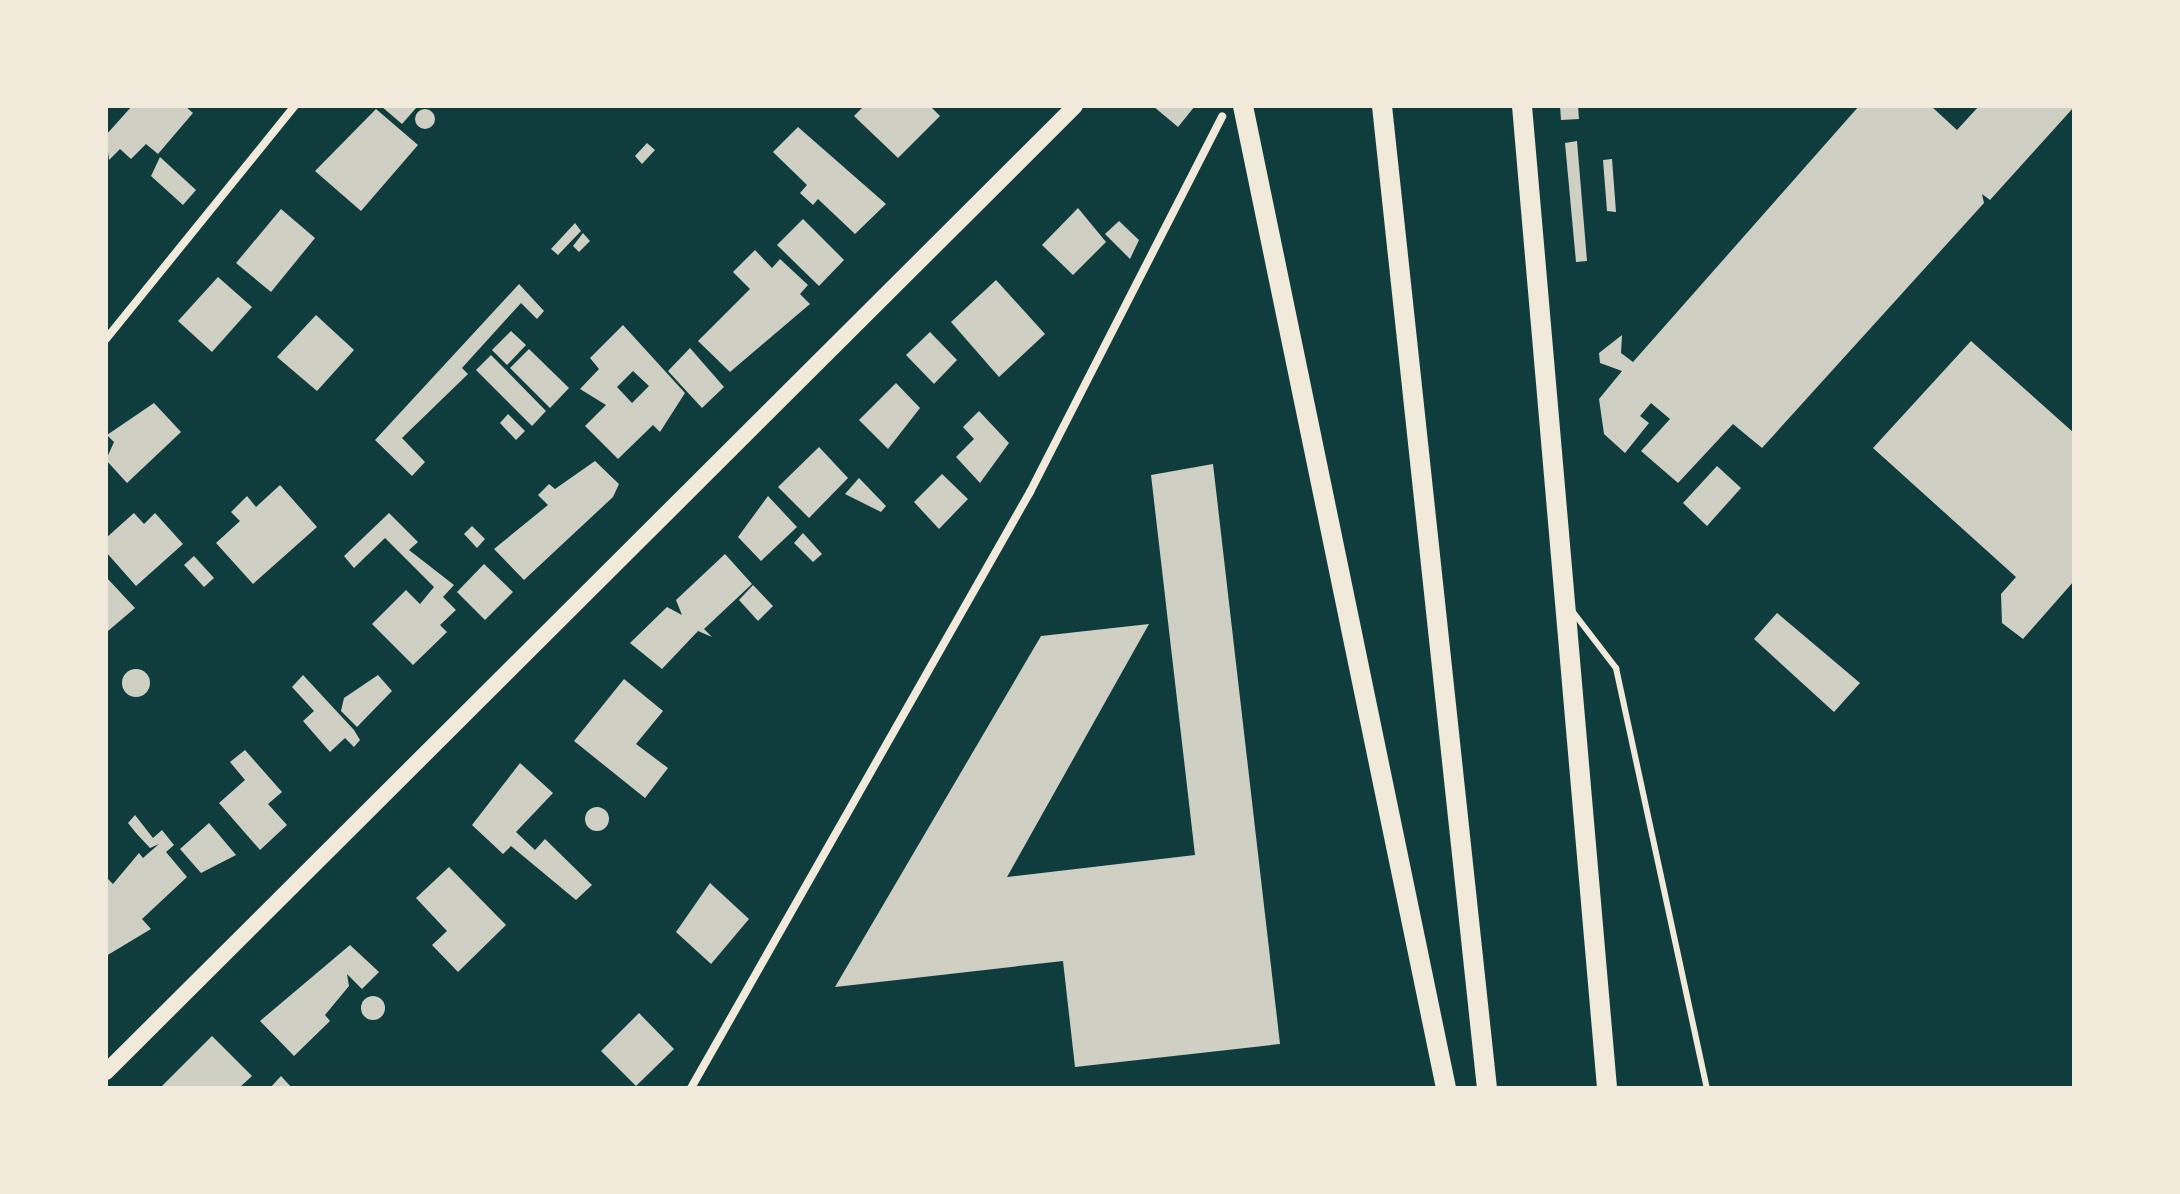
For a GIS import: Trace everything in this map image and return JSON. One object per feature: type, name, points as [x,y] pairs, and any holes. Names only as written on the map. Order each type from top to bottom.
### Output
[{"type":"main road","points":[[106,1072],[1075,106]]},
{"type":"main road","points":[[1243,106],[1446,1088]]},
{"type":"main road","points":[[1382,106],[1487,1088]]},
{"type":"main road","points":[[1522,106],[1607,1088]]},
{"type":"street","points":[[106,339],[295,106]]},
{"type":"street","points":[[691,1088],[1022,506],[1222,116]]},
{"type":"lane","points":[[1565,602],[1616,668],[1707,1088]]},
{"type":"building","points":[[132,106],[185,106],[193,113],[158,154],[146,144],[131,159],[120,149],[109,160],[106,135]]},
{"type":"building","points":[[381,106],[414,106],[416,108],[402,124]]},
{"type":"building","points":[[864,106],[930,106],[940,116],[898,158],[854,116]]},
{"type":"building","points":[[1153,106],[1195,106],[1178,127]]},
{"type":"building","points":[[1560,106],[1578,106],[1579,119],[1561,120]]},
{"type":"building","points":[[1859,106],[1931,106],[1957,130],[1979,106],[2074,107],[1990,200],[1982,194],[1984,203],[1762,448],[1733,424],[1678,483],[1641,451],[1670,419],[1651,403],[1640,416],[1649,423],[1625,453],[1604,434],[1599,399],[1622,371],[1600,363],[1599,353],[1622,335],[1621,353],[1633,362]]},
{"type":"building","points":[[376,109],[418,145],[361,211],[315,171]]},
{"type":"building","points":[[425,109],[432,112],[435,119],[432,126],[425,129],[418,126],[415,119],[418,112]]},
{"type":"building","points":[[798,127],[886,204],[855,234],[818,199],[813,205],[800,193],[807,185],[773,152]]},
{"type":"building","points":[[1577,141],[1587,261],[1576,262],[1565,143]]},
{"type":"building","points":[[647,143],[655,150],[642,164],[635,156]]},
{"type":"building","points":[[160,157],[196,190],[183,205],[151,176]]},
{"type":"building","points":[[1612,159],[1616,212],[1607,211],[1603,160]]},
{"type":"building","points":[[1078,208],[1106,242],[1073,275],[1042,245]]},
{"type":"building","points":[[281,209],[315,238],[271,292],[236,263]]},
{"type":"building","points":[[803,219],[844,260],[819,286],[777,245]]},
{"type":"building","points":[[1119,221],[1139,240],[1130,259],[1105,234]]},
{"type":"building","points":[[575,223],[581,231],[558,255],[551,249]]},
{"type":"building","points":[[583,233],[590,241],[579,252],[573,246]]},
{"type":"building","points":[[755,250],[772,268],[780,259],[808,285],[800,294],[810,304],[730,372],[698,341],[750,289],[733,272]]},
{"type":"building","points":[[218,277],[252,307],[212,352],[178,321]]},
{"type":"building","points":[[996,280],[1045,334],[999,377],[951,322]]},
{"type":"building","points":[[519,284],[544,311],[537,319],[521,303],[462,368],[468,374],[402,438],[425,462],[412,476],[375,440]]},
{"type":"building","points":[[316,315],[354,350],[317,391],[277,357]]},
{"type":"building","points":[[623,325],[685,393],[660,432],[653,425],[618,459],[585,426],[606,405],[580,389],[599,369],[590,358]],"holes":[[[633,371],[649,386],[632,403],[617,387]]]},
{"type":"building","points":[[511,331],[526,345],[507,365],[492,350]]},
{"type":"building","points":[[930,332],[957,360],[934,384],[906,355]]},
{"type":"building","points":[[1971,341],[2074,433],[2074,581],[2023,639],[2002,623],[2001,594],[2016,577],[1873,448]]},
{"type":"building","points":[[690,348],[724,387],[702,408],[668,371]]},
{"type":"building","points":[[529,349],[569,388],[550,408],[510,368]]},
{"type":"building","points":[[491,355],[546,411],[532,426],[476,370]]},
{"type":"building","points":[[896,383],[920,408],[888,449],[859,420]]},
{"type":"building","points":[[154,403],[181,432],[127,483],[106,460],[114,442],[107,435]]},
{"type":"building","points":[[979,411],[1009,443],[980,483],[956,457],[974,439],[963,427]]},
{"type":"building","points":[[508,414],[525,431],[516,440],[500,423]]},
{"type":"building","points":[[819,447],[848,478],[809,518],[778,487]]},
{"type":"building","points":[[595,461],[619,484],[613,497],[524,580],[494,549],[548,505],[538,495],[549,484],[555,489]]},
{"type":"building","points":[[1213,464],[1280,1044],[1075,1067],[1063,961],[835,987],[1041,636],[1149,624],[1007,877],[1195,855],[1151,475]]},
{"type":"building","points":[[1717,466],[1741,488],[1707,526],[1683,503]]},
{"type":"building","points":[[942,474],[968,499],[939,529],[914,502]]},
{"type":"building","points":[[859,478],[886,506],[881,512],[845,494]]},
{"type":"building","points":[[280,485],[317,527],[253,584],[216,543],[240,521],[231,512],[247,496],[256,507]]},
{"type":"building","points":[[768,496],[797,527],[761,561],[738,537]]},
{"type":"building","points":[[134,513],[144,524],[155,513],[183,544],[136,586],[106,552],[106,538]]},
{"type":"building","points":[[389,513],[418,542],[409,550],[454,585],[443,597],[456,610],[440,625],[447,632],[413,665],[372,624],[406,590],[420,604],[434,587],[385,538],[354,568],[344,556]]},
{"type":"building","points":[[472,526],[485,539],[477,548],[464,534]]},
{"type":"building","points":[[803,533],[822,554],[813,562],[794,543]]},
{"type":"building","points":[[725,554],[752,584],[704,629],[712,637],[698,631],[662,669],[630,643],[667,607],[682,615],[676,600]]},
{"type":"building","points":[[194,556],[214,578],[204,587],[184,565]]},
{"type":"building","points":[[484,564],[513,592],[485,620],[457,592]]},
{"type":"building","points":[[106,577],[135,608],[108,631],[106,629]]},
{"type":"building","points":[[753,585],[773,606],[758,621],[739,600]]},
{"type":"building","points":[[1777,613],[1860,683],[1834,712],[1754,639]]},
{"type":"building","points":[[136,669],[146,673],[150,683],[146,693],[136,697],[126,693],[122,683],[126,673]]},
{"type":"building","points":[[303,675],[354,730],[360,740],[354,747],[345,738],[330,752],[303,721],[314,711],[292,687]]},
{"type":"building","points":[[378,675],[392,691],[357,727],[341,711],[344,698]]},
{"type":"building","points":[[624,679],[663,711],[636,744],[668,768],[645,798],[574,741]]},
{"type":"building","points":[[245,750],[282,792],[268,804],[287,825],[260,850],[219,803],[245,780],[230,762]]},
{"type":"building","points":[[520,763],[553,793],[516,832],[535,850],[545,839],[592,885],[576,900],[511,846],[503,854],[472,825]]},
{"type":"building","points":[[597,807],[606,810],[609,819],[606,828],[597,831],[588,828],[585,819],[588,810]]},
{"type":"building","points":[[135,815],[153,838],[162,830],[174,845],[166,852],[187,877],[142,919],[151,929],[106,956],[106,877],[113,884],[139,853],[143,858],[159,844],[150,848],[136,833],[128,823]]},
{"type":"building","points":[[209,823],[236,855],[201,873],[180,849]]},
{"type":"building","points":[[449,867],[506,925],[458,972],[432,945],[447,931],[416,898]]},
{"type":"building","points":[[710,883],[749,919],[711,964],[676,932]]},
{"type":"building","points":[[350,945],[379,972],[362,989],[347,974],[349,986],[325,1015],[330,1021],[294,1056],[260,1021]]},
{"type":"building","points":[[373,996],[381,1000],[385,1008],[381,1016],[373,1020],[365,1016],[361,1008],[365,1000]]},
{"type":"building","points":[[639,1013],[674,1049],[636,1086],[601,1051]]},
{"type":"building","points":[[212,1036],[252,1076],[239,1088],[160,1088]]},
{"type":"building","points":[[281,1076],[292,1088],[270,1088]]}]
